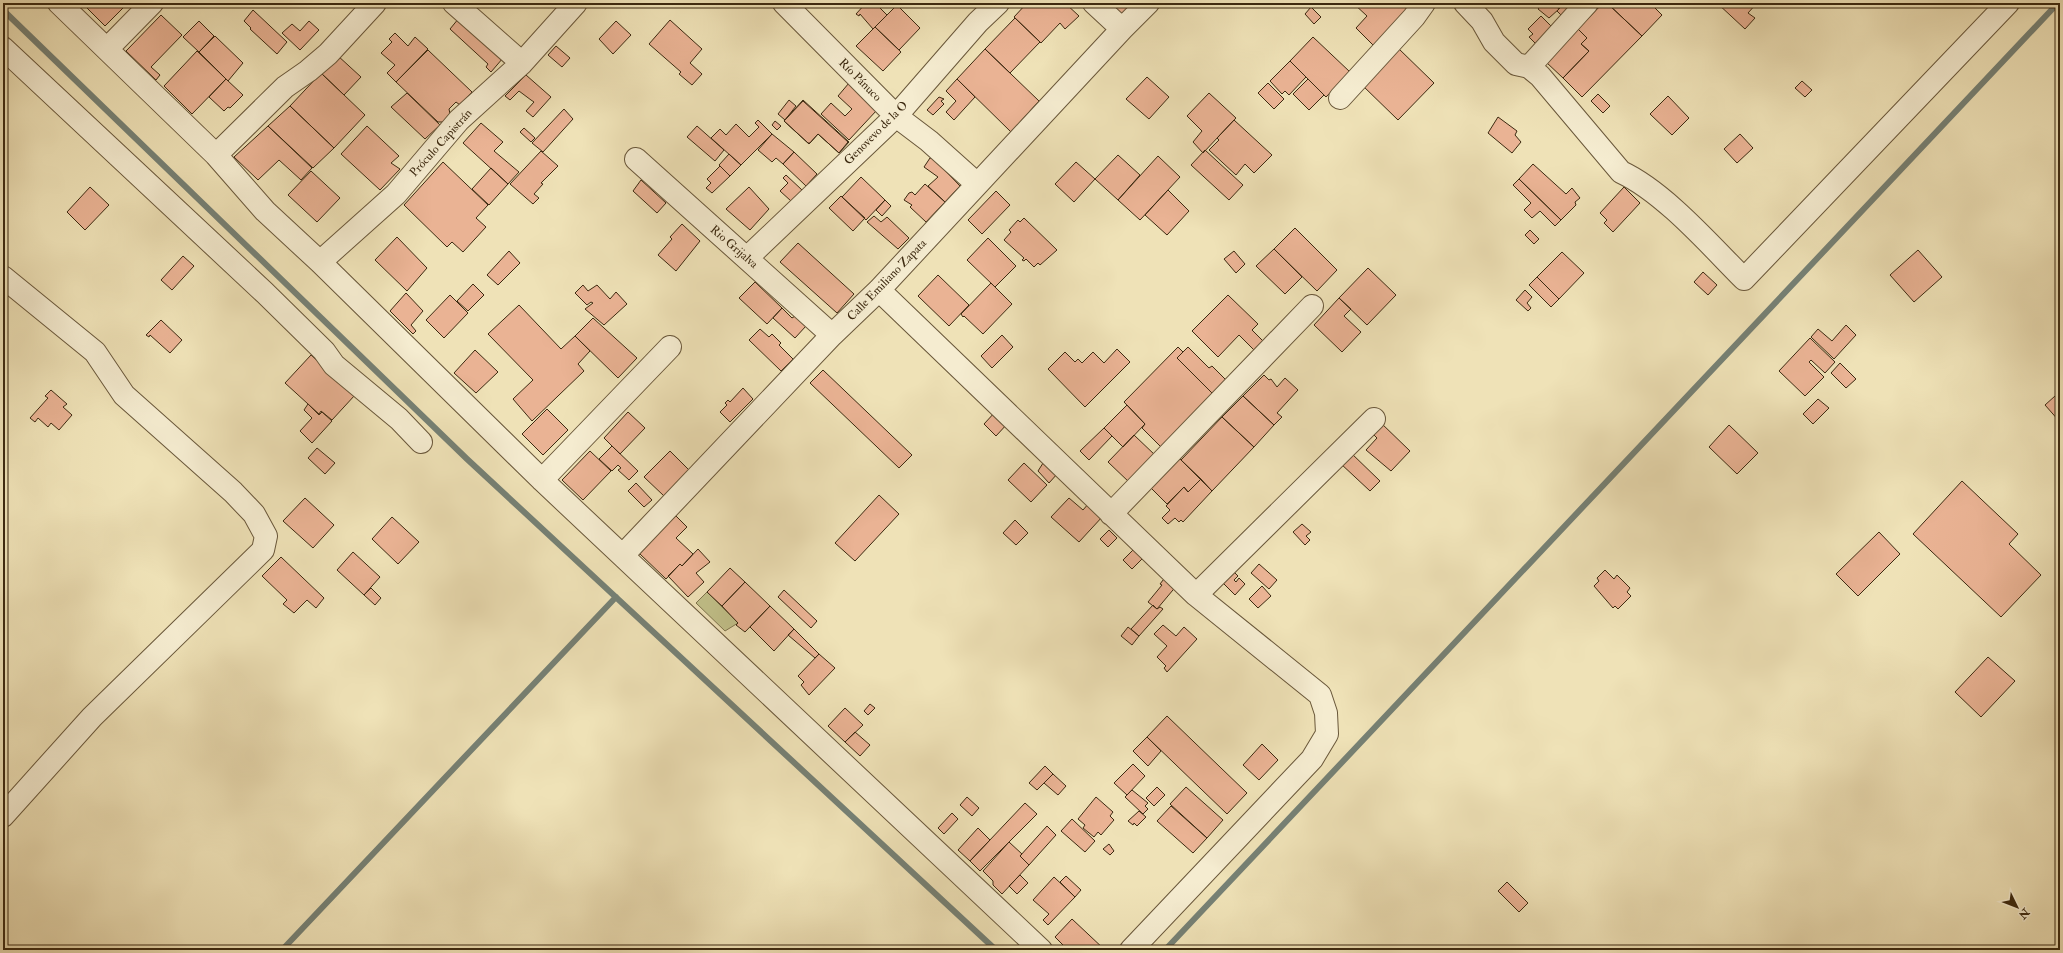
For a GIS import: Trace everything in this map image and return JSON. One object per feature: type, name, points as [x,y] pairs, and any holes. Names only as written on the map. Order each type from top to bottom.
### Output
[{"type":"street","points":[[59,3],[216,155],[264,210],[320,262],[542,480],[1041,950]]},
{"type":"street","points":[[107,49],[152,3]]},
{"type":"street","points":[[216,155],[284,87],[308,71],[328,54],[375,3]]},
{"type":"street","points":[[454,3],[522,63]]},
{"type":"street","name":"Próculo Capistrán","points":[[320,262],[396,194],[459,120],[522,63],[576,3]]},
{"type":"street","name":"Río Pánuco","points":[[784,3],[896,116],[929,141],[977,184]]},
{"type":"street","name":"Genovevo de la O","points":[[747,258],[896,116],[978,22],[998,3]]},
{"type":"street","points":[[1094,3],[1122,29]]},
{"type":"street","name":"Calle Emiliano Zapata","points":[[623,555],[832,335],[879,290],[1148,3]]},
{"type":"street","points":[[1340,98],[1414,17],[1424,3]]},
{"type":"street","points":[[1465,3],[1482,21],[1494,42],[1516,64],[1529,67],[1540,76],[1621,172],[1638,180],[1687,222],[1744,279],[2008,3]]},
{"type":"street","points":[[1529,67],[1587,3]]},
{"type":"street","points":[[3,48],[265,293],[324,351],[334,365],[400,419],[421,442]]},
{"type":"street","name":"Rio Grijalva","points":[[636,159],[832,335]]},
{"type":"street","points":[[3,277],[95,352],[124,395],[232,492],[254,514],[266,536],[263,550],[92,717],[3,816]]},
{"type":"street","points":[[879,290],[1196,595],[1320,695],[1326,713],[1327,734],[1312,759],[1131,950]]},
{"type":"street","points":[[1111,514],[1312,306]]},
{"type":"street","points":[[542,480],[670,347]]},
{"type":"street","points":[[1196,595],[1374,419]]},
{"type":"shaded area","points":[[707,592],[738,623],[725,631],[696,603]]},
{"type":"building","points":[[82,3],[128,3],[105,26]]},
{"type":"building","points":[[866,3],[872,7],[875,3],[887,15],[873,29],[860,14],[859,16],[856,14]]},
{"type":"building","points":[[1027,3],[1065,3],[1079,16],[1065,29],[1060,23],[1041,43],[1014,17]]},
{"type":"building","points":[[1110,3],[1136,3],[1124,16]]},
{"type":"building","points":[[1353,3],[1416,3],[1374,46],[1356,28],[1367,16]]},
{"type":"building","points":[[1543,3],[1552,3],[1559,9],[1549,18],[1538,9]]},
{"type":"building","points":[[1565,3],[1572,9],[1564,18],[1557,11]]},
{"type":"building","points":[[1603,3],[1607,3],[1642,36],[1582,97],[1563,78],[1589,51],[1581,44],[1587,38],[1578,29]]},
{"type":"building","points":[[1607,3],[1650,3],[1662,15],[1642,36]]},
{"type":"building","points":[[1717,3],[1757,3],[1748,13],[1755,18],[1745,29]]},
{"type":"building","points":[[897,5],[920,28],[899,50],[875,27]]},
{"type":"building","points":[[1311,7],[1321,17],[1314,24],[1305,14]]},
{"type":"building","points":[[253,10],[287,42],[277,54],[250,29],[251,28],[244,21]]},
{"type":"building","points":[[161,15],[182,35],[151,67],[160,75],[156,80],[126,51]]},
{"type":"building","points":[[1541,16],[1554,29],[1537,45],[1529,37],[1533,34],[1528,29]]},
{"type":"building","points":[[459,18],[503,58],[491,72],[486,67],[488,64],[450,29]]},
{"type":"building","points":[[1015,18],[1040,42],[1010,73],[985,49]]},
{"type":"building","points":[[670,20],[702,49],[690,63],[702,74],[692,85],[679,74],[681,72],[649,44]]},
{"type":"building","points":[[199,21],[214,36],[199,52],[183,37]]},
{"type":"building","points":[[309,21],[319,30],[300,50],[282,33],[292,24],[300,31]]},
{"type":"building","points":[[616,21],[631,35],[613,54],[599,39]]},
{"type":"building","points":[[875,27],[901,52],[883,71],[856,46]]},
{"type":"building","points":[[1578,29],[1587,38],[1581,44],[1589,51],[1563,78],[1546,62]]},
{"type":"building","points":[[395,33],[408,46],[415,37],[428,49],[396,82],[387,73],[395,65],[381,53],[392,42],[389,39]]},
{"type":"building","points":[[215,36],[243,63],[228,81],[199,52]]},
{"type":"building","points":[[1313,37],[1350,72],[1326,97],[1290,61]]},
{"type":"building","points":[[556,46],[570,58],[562,67],[548,55]]},
{"type":"building","points":[[1397,47],[1434,83],[1398,120],[1361,84]]},
{"type":"building","points":[[985,49],[1039,101],[1011,132],[957,79]]},
{"type":"building","points":[[428,50],[472,92],[460,105],[456,102],[449,109],[450,114],[444,122],[438,122],[396,82]]},
{"type":"building","points":[[197,51],[226,79],[192,114],[164,86]]},
{"type":"building","points":[[337,55],[361,77],[344,95],[321,73]]},
{"type":"building","points":[[1290,61],[1306,77],[1289,95],[1285,91],[1282,94],[1270,81]]},
{"type":"building","points":[[321,73],[365,115],[334,148],[290,106]]},
{"type":"building","points":[[526,75],[551,97],[533,117],[526,111],[534,102],[519,91],[510,100],[505,96]]},
{"type":"building","points":[[1147,77],[1169,97],[1149,119],[1126,99]]},
{"type":"building","points":[[226,79],[243,95],[230,108],[228,107],[224,111],[209,97]]},
{"type":"building","points":[[957,79],[975,97],[954,120],[946,112],[956,101],[946,91]]},
{"type":"building","points":[[1308,79],[1324,95],[1309,110],[1293,94]]},
{"type":"building","points":[[1802,81],[1812,90],[1805,97],[1795,88]]},
{"type":"building","points":[[849,83],[877,110],[849,140],[821,114],[831,103],[845,116],[852,109],[838,96]]},
{"type":"building","points":[[1268,83],[1284,99],[1274,109],[1258,93]]},
{"type":"building","points":[[407,93],[440,125],[425,139],[391,107]]},
{"type":"building","points":[[1209,93],[1236,118],[1203,153],[1193,142],[1202,131],[1187,116]]},
{"type":"building","points":[[1598,94],[1610,106],[1603,113],[1591,101]]},
{"type":"building","points":[[1668,96],[1689,118],[1672,135],[1650,114]]},
{"type":"building","points":[[939,97],[944,99],[941,101],[944,104],[933,115],[927,110]]},
{"type":"building","points":[[789,100],[796,106],[785,120],[778,114]]},
{"type":"building","points":[[803,100],[849,142],[839,153],[818,134],[809,144],[784,121]]},
{"type":"building","points":[[803,101],[848,142],[839,153],[818,134],[810,143],[808,143],[784,121]]},
{"type":"building","points":[[290,106],[334,148],[313,168],[268,126]]},
{"type":"building","points":[[564,109],[573,119],[543,152],[532,143]]},
{"type":"building","points":[[1498,117],[1517,131],[1515,135],[1521,142],[1512,153],[1488,133]]},
{"type":"building","points":[[758,120],[772,134],[741,165],[711,138],[720,129],[726,135],[736,124],[749,137],[759,127],[755,123]]},
{"type":"building","points":[[1234,120],[1272,155],[1254,173],[1245,164],[1236,175],[1209,150],[1219,140],[1217,138]]},
{"type":"building","points":[[775,121],[781,126],[777,130],[772,125]]},
{"type":"building","points":[[481,123],[503,142],[494,151],[519,172],[508,184],[463,143]]},
{"type":"building","points":[[268,126],[312,168],[301,180],[279,160],[258,180],[234,157]]},
{"type":"building","points":[[367,126],[399,156],[391,163],[400,169],[380,190],[341,154]]},
{"type":"building","points":[[697,126],[724,150],[715,161],[687,137]]},
{"type":"building","points":[[524,128],[535,138],[531,142],[520,132]]},
{"type":"building","points":[[772,134],[794,152],[783,164],[776,158],[772,162],[758,150]]},
{"type":"building","points":[[1740,134],[1753,148],[1737,163],[1724,149]]},
{"type":"building","points":[[1205,150],[1243,185],[1229,200],[1191,165]]},
{"type":"building","points":[[541,151],[558,166],[541,183],[543,184],[534,194],[539,198],[533,204],[510,184]]},
{"type":"building","points":[[794,152],[817,174],[806,186],[783,164]]},
{"type":"building","points":[[729,154],[741,165],[730,176],[719,165]]},
{"type":"building","points":[[1118,155],[1140,175],[1118,200],[1095,179]]},
{"type":"building","points":[[1158,156],[1180,177],[1140,220],[1118,200]]},
{"type":"building","points":[[930,158],[933,158],[960,186],[945,202],[928,186],[938,177],[924,167]]},
{"type":"building","points":[[443,162],[488,205],[476,218],[486,227],[463,252],[452,242],[447,247],[404,205]]},
{"type":"building","points":[[1076,162],[1095,179],[1074,202],[1055,184]]},
{"type":"building","points":[[1533,164],[1566,194],[1572,188],[1580,198],[1575,202],[1576,205],[1561,220],[1519,179]]},
{"type":"building","points":[[720,166],[730,176],[712,193],[706,188],[711,183],[707,179]]},
{"type":"building","points":[[491,168],[508,184],[489,205],[472,189]]},
{"type":"building","points":[[311,171],[340,198],[317,222],[288,195]]},
{"type":"building","points":[[786,175],[802,190],[791,201],[780,191],[788,183],[783,178]]},
{"type":"building","points":[[861,177],[885,200],[866,220],[842,197]]},
{"type":"building","points":[[1519,179],[1561,220],[1555,226],[1540,211],[1532,218],[1524,210],[1531,203],[1513,185]]},
{"type":"building","points":[[641,180],[666,203],[657,213],[633,191]]},
{"type":"building","points":[[925,184],[945,202],[926,222],[910,207],[912,205],[904,200],[909,193],[912,192],[915,195]]},
{"type":"building","points":[[90,187],[109,205],[85,230],[67,212]]},
{"type":"building","points":[[749,187],[769,209],[750,230],[726,209]]},
{"type":"building","points":[[1624,187],[1640,203],[1613,232],[1604,223],[1607,220],[1600,213]]},
{"type":"building","points":[[1168,190],[1189,211],[1167,235],[1145,215]]},
{"type":"building","points":[[996,191],[1010,205],[982,234],[968,220]]},
{"type":"building","points":[[841,196],[865,218],[853,231],[829,208]]},
{"type":"building","points":[[885,200],[891,206],[882,216],[876,210]]},
{"type":"building","points":[[874,216],[881,222],[887,217],[909,238],[898,249],[867,222]]},
{"type":"building","points":[[1024,218],[1057,250],[1040,265],[1038,263],[1034,267],[1026,259],[1024,261],[1022,260],[1024,258],[1004,240],[1011,232],[1009,230],[1018,220],[1020,222]]},
{"type":"building","points":[[682,224],[700,241],[676,271],[658,255],[672,239],[670,237]]},
{"type":"building","points":[[1295,228],[1337,270],[1317,291],[1274,249]]},
{"type":"building","points":[[1530,230],[1539,239],[1534,244],[1525,235]]},
{"type":"building","points":[[397,237],[427,268],[407,291],[375,260]]},
{"type":"building","points":[[988,238],[1016,266],[995,287],[967,260]]},
{"type":"building","points":[[798,243],[854,294],[837,313],[780,262]]},
{"type":"building","points":[[1274,249],[1302,277],[1285,294],[1256,266]]},
{"type":"building","points":[[1918,250],[1942,277],[1914,302],[1890,275]]},
{"type":"building","points":[[509,251],[520,263],[498,285],[487,275]]},
{"type":"building","points":[[1234,251],[1245,264],[1236,273],[1224,259]]},
{"type":"building","points":[[1562,252],[1584,273],[1559,299],[1537,277]]},
{"type":"building","points":[[183,256],[194,266],[172,290],[161,280]]},
{"type":"building","points":[[1368,268],[1396,295],[1367,325],[1339,298]]},
{"type":"building","points":[[1703,272],[1717,285],[1708,295],[1694,282]]},
{"type":"building","points":[[938,275],[969,305],[949,326],[918,296]]},
{"type":"building","points":[[1537,277],[1559,299],[1551,307],[1529,285]]},
{"type":"building","points":[[755,282],[782,308],[767,324],[739,298]]},
{"type":"building","points":[[991,283],[1012,304],[983,334],[961,314]]},
{"type":"building","points":[[473,284],[484,295],[468,311],[457,301]]},
{"type":"building","points":[[583,285],[588,291],[597,285],[610,299],[616,292],[627,304],[604,325],[585,309],[593,303],[591,302],[587,305],[575,293]]},
{"type":"building","points":[[1525,290],[1532,297],[1527,303],[1531,308],[1528,311],[1516,300]]},
{"type":"building","points":[[406,293],[423,311],[411,325],[416,331],[413,334],[390,311]]},
{"type":"building","points":[[450,295],[468,313],[444,338],[426,320]]},
{"type":"building","points":[[1228,295],[1258,324],[1252,330],[1266,344],[1257,353],[1239,335],[1218,357],[1192,331]]},
{"type":"building","points":[[1339,298],[1351,309],[1344,316],[1361,332],[1342,352],[1314,325]]},
{"type":"building","points":[[519,305],[561,349],[575,336],[590,351],[578,364],[584,371],[532,421],[513,399],[533,380],[488,334]]},
{"type":"building","points":[[782,308],[792,318],[795,316],[806,326],[795,338],[773,318]]},
{"type":"building","points":[[593,318],[637,358],[618,378],[575,336]]},
{"type":"building","points":[[161,320],[182,340],[170,353],[150,335],[149,337],[146,335]]},
{"type":"building","points":[[1846,325],[1856,335],[1834,359],[1811,337],[1818,329],[1832,341]]},
{"type":"building","points":[[760,329],[769,337],[772,334],[781,343],[779,345],[793,359],[781,371],[749,340]]},
{"type":"building","points":[[1002,335],[1013,347],[992,368],[981,356]]},
{"type":"building","points":[[1810,338],[1835,362],[1825,373],[1811,360],[1809,362],[1824,377],[1805,396],[1779,371]]},
{"type":"building","points":[[1178,347],[1183,352],[1177,358],[1214,395],[1162,448],[1142,428],[1145,424],[1124,402]]},
{"type":"building","points":[[1188,347],[1209,368],[1212,366],[1228,382],[1214,395],[1177,358]]},
{"type":"building","points":[[1117,349],[1130,362],[1085,407],[1048,369],[1065,352],[1075,362],[1078,359],[1082,363],[1093,352],[1104,363]]},
{"type":"building","points":[[475,350],[498,372],[476,393],[454,373]]},
{"type":"building","points":[[311,355],[355,395],[332,420],[321,411],[319,414],[285,383]]},
{"type":"building","points":[[1840,363],[1856,379],[1846,388],[1831,373]]},
{"type":"building","points":[[823,370],[912,455],[899,468],[810,383]]},
{"type":"building","points":[[1264,375],[1269,380],[1271,379],[1277,387],[1285,378],[1298,390],[1277,413],[1282,417],[1274,425],[1243,396]]},
{"type":"building","points":[[743,388],[753,399],[730,422],[720,412],[727,405],[725,403],[728,400],[730,402]]},
{"type":"building","points":[[51,390],[67,404],[63,407],[72,415],[59,430],[51,423],[48,427],[38,418],[35,422],[30,418],[48,398],[45,396]]},
{"type":"building","points":[[1243,396],[1274,425],[1254,447],[1222,417]]},
{"type":"building","points":[[2055,396],[2060,401],[2060,422],[2045,405]]},
{"type":"building","points":[[1818,399],[1829,408],[1813,424],[1803,414]]},
{"type":"building","points":[[308,404],[319,415],[322,412],[332,421],[312,443],[300,431],[312,418],[304,410]]},
{"type":"building","points":[[1127,405],[1145,424],[1123,447],[1104,428]]},
{"type":"building","points":[[547,409],[568,430],[543,455],[522,434]]},
{"type":"building","points":[[996,411],[1008,423],[996,436],[984,424]]},
{"type":"building","points":[[628,412],[645,428],[620,454],[604,438]]},
{"type":"building","points":[[1222,417],[1254,447],[1212,491],[1181,460]]},
{"type":"building","points":[[1380,422],[1410,451],[1391,471],[1366,450],[1377,438],[1370,431]]},
{"type":"building","points":[[1729,425],[1758,453],[1737,474],[1709,447]]},
{"type":"building","points":[[1104,428],[1112,436],[1089,460],[1080,451]]},
{"type":"building","points":[[1134,435],[1156,456],[1130,483],[1108,462]]},
{"type":"building","points":[[612,446],[638,471],[629,480],[618,470],[621,468],[618,465],[612,471],[599,459]]},
{"type":"building","points":[[317,448],[335,463],[325,474],[308,458]]},
{"type":"building","points":[[590,451],[611,471],[583,500],[562,480]]},
{"type":"building","points":[[670,451],[689,470],[664,496],[644,477]]},
{"type":"building","points":[[1350,452],[1380,481],[1370,491],[1340,463]]},
{"type":"building","points":[[1180,459],[1201,479],[1188,492],[1184,487],[1167,504],[1151,488]]},
{"type":"building","points":[[1045,460],[1058,473],[1049,483],[1038,471]]},
{"type":"building","points":[[1024,463],[1047,485],[1031,502],[1008,480]]},
{"type":"building","points":[[1201,479],[1212,491],[1183,522],[1181,520],[1179,522],[1175,518],[1168,524],[1162,518],[1170,510],[1166,506],[1184,487],[1188,492]]},
{"type":"building","points":[[1962,481],[2018,534],[2009,544],[2041,575],[2001,617],[1913,534]]},
{"type":"building","points":[[636,483],[652,500],[644,507],[628,491]]},
{"type":"building","points":[[879,495],[899,514],[855,561],[835,543]]},
{"type":"building","points":[[305,498],[334,525],[313,548],[283,521]]},
{"type":"building","points":[[1069,498],[1083,510],[1089,503],[1103,516],[1079,542],[1051,517]]},
{"type":"building","points":[[676,516],[687,527],[676,538],[693,554],[682,566],[680,564],[666,579],[639,553]]},
{"type":"building","points":[[392,517],[419,542],[398,564],[372,539]]},
{"type":"building","points":[[1015,520],[1028,533],[1016,545],[1003,533]]},
{"type":"building","points":[[1302,524],[1311,532],[1306,536],[1310,540],[1305,545],[1293,532]]},
{"type":"building","points":[[1109,530],[1117,538],[1108,547],[1100,539]]},
{"type":"building","points":[[1879,532],[1900,554],[1858,596],[1836,574]]},
{"type":"building","points":[[1138,545],[1147,554],[1132,569],[1123,560]]},
{"type":"building","points":[[698,549],[710,562],[696,573],[704,582],[688,597],[668,576],[680,564],[682,566]]},
{"type":"building","points":[[353,552],[380,577],[364,595],[337,570]]},
{"type":"building","points":[[281,557],[324,598],[316,608],[307,600],[294,613],[283,604],[287,600],[262,576]]},
{"type":"building","points":[[1259,564],[1277,580],[1269,589],[1251,573]]},
{"type":"building","points":[[730,568],[745,582],[722,606],[707,592]]},
{"type":"building","points":[[1232,570],[1238,576],[1234,580],[1236,582],[1239,578],[1245,584],[1235,595],[1223,583]]},
{"type":"building","points":[[1605,570],[1614,579],[1617,575],[1630,588],[1627,592],[1631,596],[1618,609],[1615,606],[1613,608],[1594,586],[1599,581],[1597,578]]},
{"type":"building","points":[[1167,575],[1178,584],[1157,609],[1148,602],[1162,585],[1160,584]]},
{"type":"building","points":[[745,582],[770,606],[745,632],[736,625],[738,623],[722,606]]},
{"type":"building","points":[[1262,586],[1271,596],[1258,608],[1249,599]]},
{"type":"building","points":[[371,588],[381,598],[375,605],[364,595]]},
{"type":"building","points":[[784,590],[817,621],[811,628],[778,597]]},
{"type":"building","points":[[1153,605],[1157,609],[1160,607],[1163,609],[1139,636],[1131,629]]},
{"type":"building","points":[[770,606],[794,629],[774,651],[750,627]]},
{"type":"building","points":[[1163,625],[1176,636],[1184,627],[1197,639],[1167,672],[1164,668],[1166,666],[1157,657],[1167,646],[1154,634]]},
{"type":"building","points":[[1128,627],[1139,636],[1132,645],[1121,636]]},
{"type":"building","points":[[794,629],[819,654],[815,658],[788,635]]},
{"type":"building","points":[[819,654],[835,668],[809,695],[801,685],[804,682],[798,676]]},
{"type":"building","points":[[1988,657],[2015,681],[1981,717],[1955,692]]},
{"type":"building","points":[[870,704],[875,708],[868,715],[864,711]]},
{"type":"building","points":[[845,708],[863,725],[845,742],[828,726]]},
{"type":"building","points":[[1167,716],[1247,793],[1227,814],[1147,737]]},
{"type":"building","points":[[855,732],[870,745],[860,756],[845,742]]},
{"type":"building","points":[[1147,737],[1161,751],[1148,766],[1133,751]]},
{"type":"building","points":[[1262,744],[1278,760],[1259,780],[1243,765]]},
{"type":"building","points":[[1133,764],[1145,776],[1127,795],[1114,783]]},
{"type":"building","points":[[1045,766],[1053,774],[1037,790],[1029,783]]},
{"type":"building","points":[[1053,774],[1066,786],[1058,795],[1044,783]]},
{"type":"building","points":[[1157,787],[1165,795],[1154,806],[1146,798]]},
{"type":"building","points":[[1186,787],[1223,820],[1207,838],[1170,804]]},
{"type":"building","points":[[1132,790],[1148,803],[1145,806],[1148,809],[1143,814],[1125,797]]},
{"type":"building","points":[[967,797],[979,808],[972,816],[960,805]]},
{"type":"building","points":[[1096,797],[1113,812],[1110,816],[1114,820],[1101,835],[1098,832],[1094,837],[1083,828],[1085,825],[1078,819]]},
{"type":"building","points":[[1025,803],[1037,814],[980,871],[970,861]]},
{"type":"building","points":[[1171,806],[1207,838],[1193,853],[1157,821]]},
{"type":"building","points":[[1139,811],[1146,817],[1137,826],[1134,823],[1133,825],[1128,821]]},
{"type":"building","points":[[952,813],[958,819],[944,834],[938,828]]},
{"type":"building","points":[[1072,819],[1095,841],[1085,852],[1061,831]]},
{"type":"building","points":[[1047,826],[1056,835],[1029,865],[1020,856]]},
{"type":"building","points":[[978,828],[990,840],[970,861],[958,850]]},
{"type":"building","points":[[1009,842],[1022,854],[1020,856],[1029,865],[1002,894],[993,885],[993,881],[983,871]]},
{"type":"building","points":[[1109,844],[1114,851],[1110,855],[1103,849]]},
{"type":"building","points":[[1020,875],[1028,883],[1017,894],[1009,886]]},
{"type":"building","points":[[1066,876],[1081,890],[1075,897],[1060,882]]},
{"type":"building","points":[[1054,877],[1075,897],[1048,925],[1043,920],[1049,914],[1033,900]]},
{"type":"building","points":[[1507,882],[1528,903],[1519,912],[1498,891]]},
{"type":"building","points":[[1072,919],[1105,950],[1067,950],[1062,946],[1063,945],[1055,937]]},
{"type":"waterway","points":[[1165,950],[2058,3]]},
{"type":"waterway","points":[[3,10],[467,459],[996,950]]},
{"type":"waterway","points":[[282,950],[616,597]]}]
